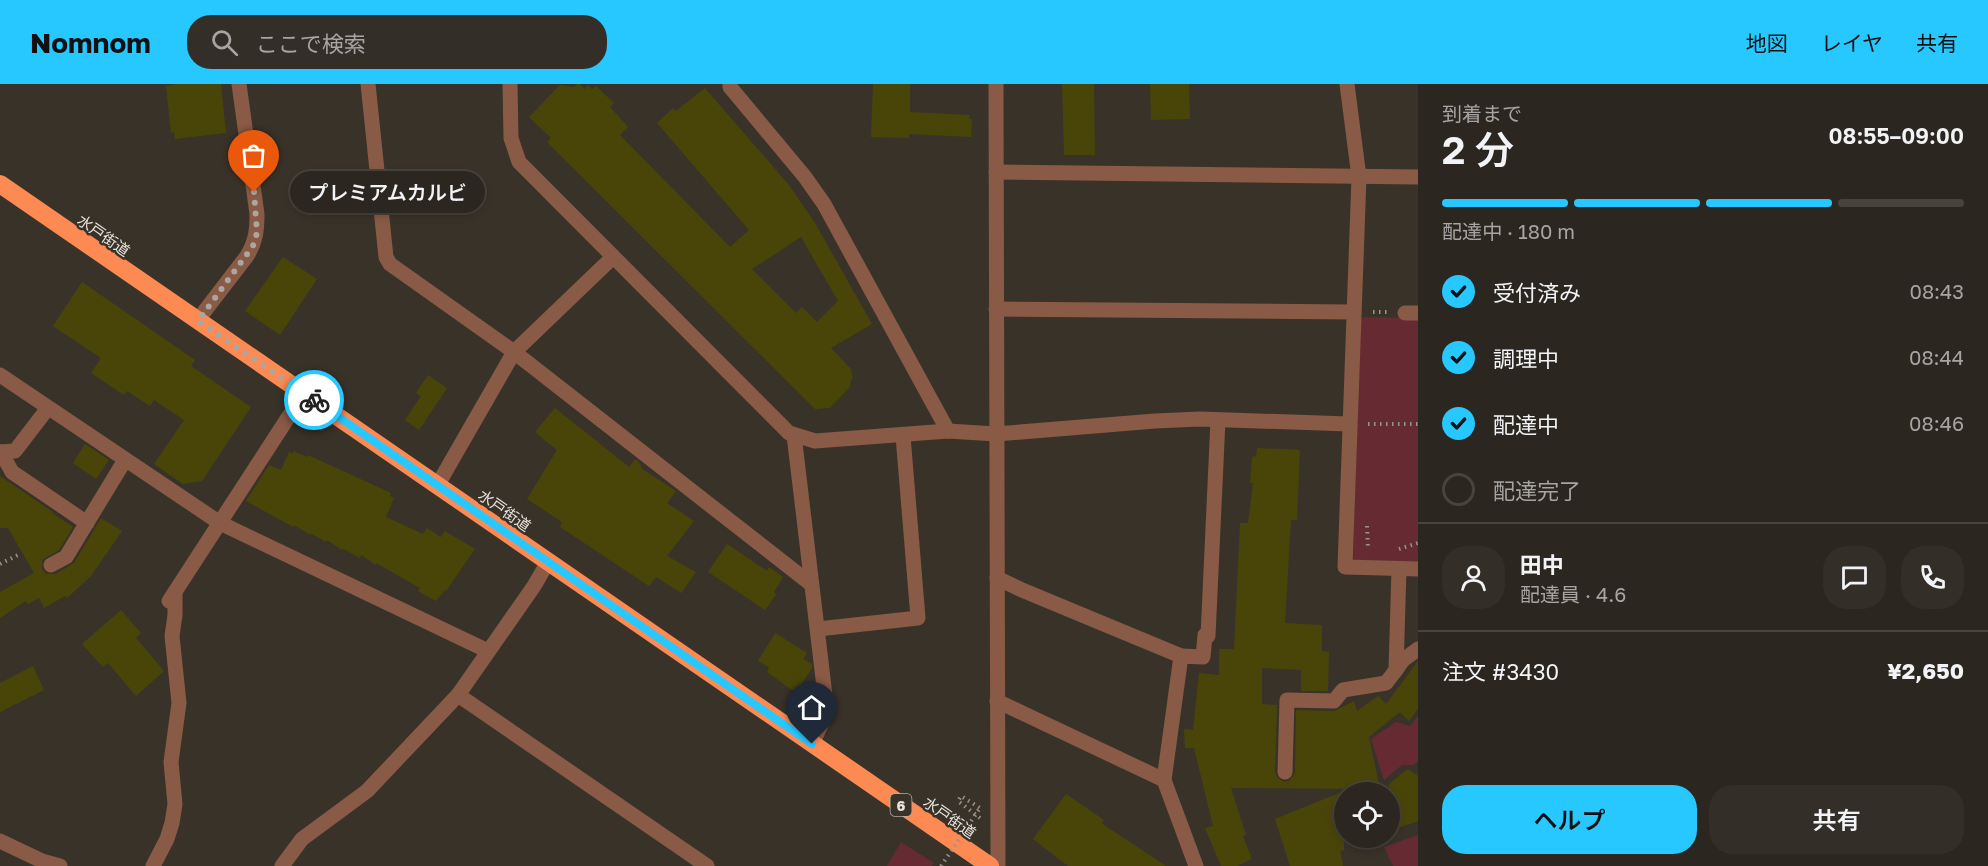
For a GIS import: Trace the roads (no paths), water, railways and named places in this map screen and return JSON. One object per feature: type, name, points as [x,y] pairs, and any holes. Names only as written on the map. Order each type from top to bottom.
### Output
[{"type":"highway","name":"水戸街道","points":[[0,184],[990,866]]},
{"type":"street","points":[[198,321],[247,256],[257,233],[257,214],[239,84]]},
{"type":"street","points":[[368,84],[386,257],[390,264],[514,352],[811,584]]},
{"type":"street","points":[[510,84],[511,138],[519,162],[789,433],[815,441],[948,431],[996,434],[1155,421],[1218,420],[1349,424]]},
{"type":"street","points":[[730,84],[730,87],[805,177],[824,204],[948,431]]},
{"type":"street","points":[[996,84],[998,866]]},
{"type":"street","points":[[1347,84],[1359,177],[1344,567],[1418,569]]},
{"type":"street","points":[[996,172],[1418,177]]},
{"type":"street","points":[[437,486],[514,352],[613,257]]},
{"type":"street","points":[[996,309],[1353,312]]},
{"type":"street","points":[[0,375],[220,523],[488,651]]},
{"type":"street","points":[[153,866],[167,839],[175,804],[171,762],[179,703],[172,636],[175,615],[171,598],[304,393]]},
{"type":"street","points":[[48,408],[15,451],[1,452],[12,471],[87,523]]},
{"type":"street","points":[[998,578],[1052,603],[1181,656],[1203,657],[1205,635],[1208,636],[1218,420]]},
{"type":"street","points":[[794,435],[827,712],[812,744]]},
{"type":"street","points":[[818,630],[918,618],[903,436]]},
{"type":"street","points":[[51,565],[66,557],[125,460]]},
{"type":"street","points":[[282,866],[302,839],[367,791],[458,694],[534,586],[548,562]]},
{"type":"street","points":[[1396,670],[1399,569]]},
{"type":"street","points":[[1285,771],[1287,700],[1334,701],[1343,690],[1386,683],[1403,660],[1418,649]]},
{"type":"street","points":[[1181,656],[1164,780],[1196,866]]},
{"type":"street","points":[[458,694],[706,866]]},
{"type":"street","points":[[997,701],[1164,780]]},
{"type":"street","points":[[0,841],[40,863],[60,866]]},
{"type":"place","name":"プレミアムカルビ","points":[[254,192]]}]
